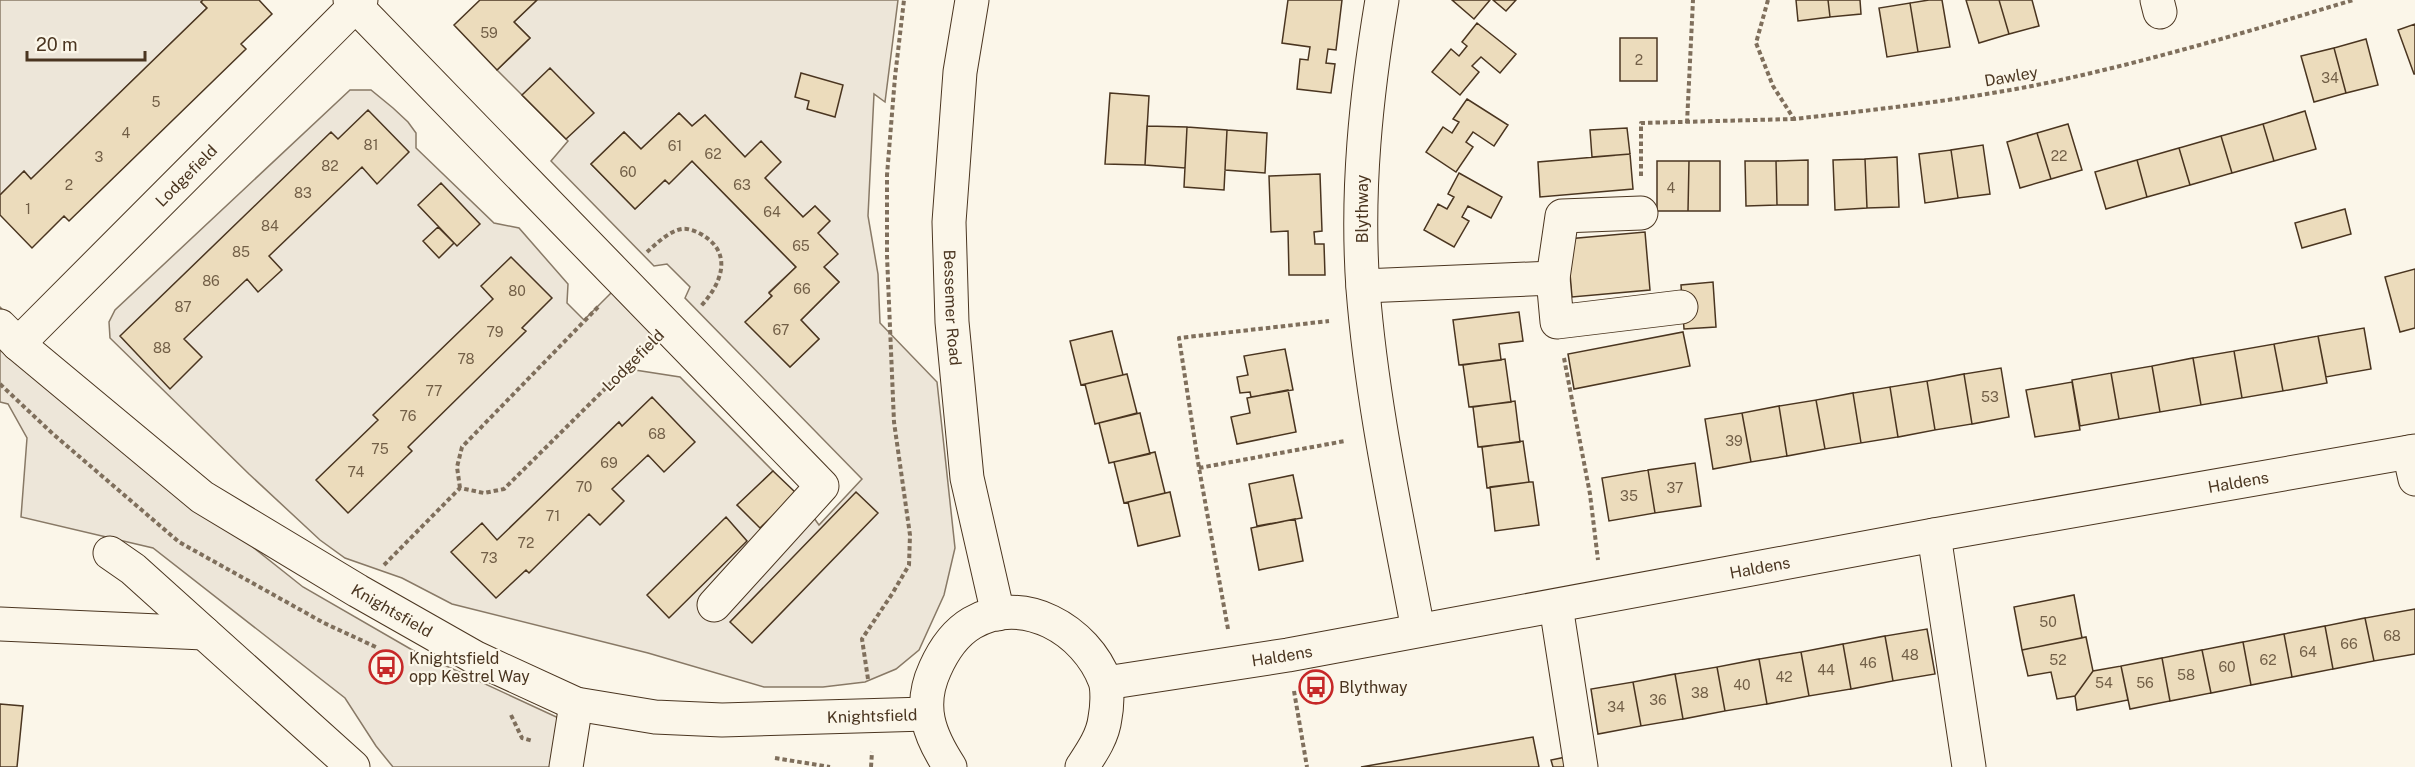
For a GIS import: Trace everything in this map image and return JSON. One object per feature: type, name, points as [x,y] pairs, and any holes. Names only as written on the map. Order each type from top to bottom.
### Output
[{"type":"street","name":"Bessemer Road","points":[[972,0],[960,72],[949,222],[952,322],[967,478],[998,614]]},
{"type":"street","name":"Blythway","points":[[1382,0],[1368,85],[1361,182],[1365,301],[1372,379],[1418,630]]},
{"type":"street","name":"Lodgefield","points":[[9,335],[355,2],[822,486],[714,605]]},
{"type":"street","points":[[1641,213],[1562,216],[1553,278],[1557,322],[1681,307]]},
{"type":"street","points":[[1365,301],[1553,278]]},
{"type":"street","name":"Knightsfield","points":[[9,335],[202,497],[358,591],[476,658],[576,704],[655,717],[722,720],[926,714]]},
{"type":"street","name":"Haldens","points":[[1106,683],[1172,675],[1234,662],[1288,655],[1934,536],[2413,461]]},
{"type":"street","points":[[1934,536],[1969,767]]},
{"type":"street","points":[[111,553],[133,569],[353,767]]},
{"type":"street","points":[[1556,606],[1581,767]]},
{"type":"street","points":[[950,767],[935,745],[926,714],[929,681],[942,654],[958,634],[972,622],[998,614],[1026,613],[1056,623],[1076,636],[1092,656],[1106,683],[1106,719],[1096,745],[1082,767]]},
{"type":"street","points":[[0,624],[204,633]]},
{"type":"street","points":[[566,767],[576,704]]},
{"type":"path","points":[[868,678],[862,639],[909,564],[910,535],[894,422],[887,256],[887,175],[904,0]]},
{"type":"path","points":[[1687,123],[1693,0]]},
{"type":"path","points":[[1768,0],[1756,43],[1773,86],[1794,119]]},
{"type":"path","name":"Dawley","points":[[1641,213],[1641,123],[1794,119],[1917,105],[2032,86],[2262,28],[2353,0]]},
{"type":"path","points":[[358,591],[459,488],[457,467],[462,447],[664,238],[682,229],[697,231],[711,240],[719,250],[722,266],[719,282],[707,300],[670,329]]},
{"type":"path","points":[[1234,662],[1198,468],[1179,338],[1365,301]]},
{"type":"path","points":[[1557,322],[1590,494],[1602,596]]},
{"type":"path","name":"Lodgefield","points":[[459,488],[484,493],[504,489],[670,329]]},
{"type":"path","points":[[1198,468],[1382,434]]},
{"type":"path","points":[[1288,655],[1307,767]]},
{"type":"shaded area","points":[[0,0],[203,0],[201,2],[207,8],[31,179],[24,171],[0,195]]},
{"type":"shaded area","points":[[537,0],[898,0],[885,102],[874,94],[868,216],[878,274],[880,323],[937,382],[955,548],[944,595],[919,650],[896,669],[865,682],[823,687],[764,687],[648,653],[452,604],[402,578],[345,558],[320,540],[110,338],[109,322],[115,310],[350,90],[371,90],[408,122],[416,133],[416,148],[494,223],[519,228],[568,284],[567,303],[584,320],[623,281],[667,326],[630,364],[635,370],[680,377],[773,471],[738,505],[796,493],[819,525],[862,479],[685,298],[690,287],[667,264],[654,266],[551,161],[568,141],[497,70],[530,38],[514,22]],"holes":[[[679,113],[692,126],[705,115],[745,157],[761,142],[765,178],[803,217],[815,206],[829,221],[818,233],[824,267],[839,282],[801,320],[819,339],[790,367],[746,322],[772,296],[769,292],[796,267],[692,161],[669,183],[665,180],[635,209],[591,164],[624,132],[641,149]]]},
{"type":"shaded area","points":[[0,307],[76,383],[254,548],[303,587],[414,651],[565,721],[558,767],[393,767],[376,746],[345,698],[153,548],[21,517],[27,438],[8,404],[0,402]]},
{"type":"building","points":[[203,0],[259,0],[272,14],[241,44],[246,49],[69,221],[64,216],[32,248],[0,215],[0,195],[24,171],[31,179],[207,8],[201,2]]},
{"type":"building","points":[[480,0],[537,0],[514,22],[530,38],[497,70],[454,25]]},
{"type":"building","points":[[1288,0],[1342,0],[1336,50],[1328,49],[1326,63],[1335,64],[1331,93],[1297,89],[1300,59],[1308,60],[1310,47],[1282,43]]},
{"type":"building","points":[[1452,0],[1490,0],[1474,19]]},
{"type":"building","points":[[1493,0],[1516,0],[1506,11]]},
{"type":"building","points":[[1796,0],[1828,0],[1830,17],[1798,21]]},
{"type":"building","points":[[1828,0],[1860,0],[1861,14],[1830,17]]},
{"type":"building","points":[[1942,0],[1950,47],[1918,52],[1910,3]]},
{"type":"building","points":[[1966,0],[1999,0],[2009,34],[1979,43]]},
{"type":"building","points":[[1999,0],[2032,0],[2039,26],[2009,34]]},
{"type":"building","points":[[1910,3],[1918,52],[1887,57],[1879,8]]},
{"type":"building","points":[[1477,23],[1516,54],[1500,73],[1481,57],[1472,66],[1479,72],[1460,95],[1432,72],[1451,49],[1459,56],[1467,46],[1462,42]]},
{"type":"building","points":[[2415,24],[2415,74],[2414,74],[2398,30]]},
{"type":"building","points":[[1620,38],[1657,38],[1657,81],[1620,81]]},
{"type":"building","points":[[2366,39],[2378,85],[2346,93],[2334,48]]},
{"type":"building","points":[[2334,48],[2346,93],[2314,102],[2301,56]]},
{"type":"building","points":[[550,68],[594,113],[566,139],[522,95]]},
{"type":"building","points":[[801,73],[843,85],[835,117],[807,109],[809,101],[795,97]]},
{"type":"building","points":[[1110,93],[1149,96],[1145,165],[1105,164]]},
{"type":"building","points":[[1467,99],[1508,125],[1494,146],[1473,132],[1466,142],[1473,147],[1456,172],[1426,152],[1443,127],[1452,133],[1459,122],[1453,119]]},
{"type":"building","points":[[368,110],[409,152],[377,184],[362,167],[269,256],[282,270],[258,292],[247,279],[184,339],[202,357],[170,389],[120,336],[331,132],[338,139]]},
{"type":"building","points":[[2305,111],[2316,149],[2274,161],[2263,124]]},
{"type":"building","points":[[679,113],[692,126],[705,115],[745,157],[761,141],[781,162],[765,178],[803,217],[815,206],[830,221],[818,233],[838,254],[824,267],[839,282],[801,320],[819,339],[790,367],[745,322],[772,296],[769,293],[796,267],[692,161],[669,184],[665,180],[635,209],[591,164],[624,132],[641,149]]},
{"type":"building","points":[[2068,124],[2082,170],[2051,179],[2037,133]]},
{"type":"building","points":[[2263,124],[2274,161],[2232,173],[2221,136]]},
{"type":"building","points":[[1147,126],[1187,127],[1185,168],[1145,165]]},
{"type":"building","points":[[1187,127],[1227,130],[1224,190],[1184,187]]},
{"type":"building","points":[[1627,128],[1630,154],[1592,157],[1590,130]]},
{"type":"building","points":[[1227,130],[1267,133],[1265,173],[1225,170]]},
{"type":"building","points":[[2037,133],[2051,179],[2020,188],[2007,142]]},
{"type":"building","points":[[2221,136],[2232,173],[2190,185],[2179,148]]},
{"type":"building","points":[[1983,145],[1990,194],[1958,198],[1951,150]]},
{"type":"building","points":[[2179,148],[2190,185],[2147,197],[2137,160]]},
{"type":"building","points":[[1951,150],[1958,198],[1925,203],[1919,154]]},
{"type":"building","points":[[1630,154],[1633,189],[1540,197],[1538,162]]},
{"type":"building","points":[[1897,157],[1899,207],[1867,208],[1865,159]]},
{"type":"building","points":[[1865,159],[1867,208],[1835,210],[1833,160]]},
{"type":"building","points":[[1808,160],[1808,205],[1777,205],[1776,161]]},
{"type":"building","points":[[2137,160],[2147,197],[2106,209],[2095,172]]},
{"type":"building","points":[[1657,161],[1689,161],[1688,211],[1657,211]]},
{"type":"building","points":[[1689,161],[1720,161],[1720,211],[1688,211]]},
{"type":"building","points":[[1745,161],[1776,161],[1777,205],[1746,206]]},
{"type":"building","points":[[1459,173],[1502,197],[1491,218],[1468,206],[1462,217],[1469,221],[1454,247],[1424,230],[1438,204],[1447,209],[1454,197],[1448,194]]},
{"type":"building","points":[[1320,174],[1322,231],[1314,232],[1315,244],[1324,244],[1325,275],[1289,275],[1288,231],[1271,232],[1269,176]]},
{"type":"building","points":[[441,183],[480,224],[457,246],[418,205]]},
{"type":"building","points":[[2345,209],[2351,234],[2302,248],[2295,223]]},
{"type":"building","points":[[438,227],[454,243],[439,258],[423,241]]},
{"type":"building","points":[[1645,232],[1650,290],[1572,297],[1567,239]]},
{"type":"building","points":[[511,257],[552,298],[522,328],[526,331],[408,447],[412,451],[348,513],[316,480],[378,420],[373,415],[493,299],[481,286]]},
{"type":"building","points":[[2415,269],[2415,328],[2400,332],[2385,277]]},
{"type":"building","points":[[1713,282],[1716,327],[1684,329],[1681,285]]},
{"type":"building","points":[[1519,312],[1523,341],[1499,344],[1501,360],[1459,365],[1453,320]]},
{"type":"building","points":[[2364,328],[2371,369],[2326,377],[2318,336]]},
{"type":"building","points":[[1112,331],[1123,375],[1081,385],[1070,341]]},
{"type":"building","points":[[1683,332],[1690,366],[1574,389],[1568,354]]},
{"type":"building","points":[[2318,336],[2327,383],[2283,391],[2274,344]]},
{"type":"building","points":[[2274,344],[2283,391],[2242,398],[2234,351]]},
{"type":"building","points":[[1285,349],[1293,390],[1251,397],[1250,392],[1240,393],[1237,377],[1248,375],[1244,356]]},
{"type":"building","points":[[2234,351],[2242,398],[2201,405],[2193,358]]},
{"type":"building","points":[[2193,358],[2201,405],[2160,412],[2152,366]]},
{"type":"building","points":[[1505,359],[1511,402],[1469,407],[1463,365]]},
{"type":"building","points":[[2152,366],[2160,412],[2119,419],[2111,373]]},
{"type":"building","points":[[2001,368],[2009,417],[1972,424],[1964,374]]},
{"type":"building","points":[[2111,373],[2119,419],[2080,426],[2072,380]]},
{"type":"building","points":[[1127,374],[1137,413],[1095,424],[1085,384]]},
{"type":"building","points":[[1964,374],[1972,424],[1935,430],[1927,381]]},
{"type":"building","points":[[1927,381],[1935,430],[1898,437],[1890,387]]},
{"type":"building","points":[[2072,382],[2080,430],[2035,437],[2026,390]]},
{"type":"building","points":[[1890,387],[1898,437],[1861,443],[1853,393]]},
{"type":"building","points":[[1288,390],[1296,432],[1237,444],[1231,417],[1250,413],[1247,398]]},
{"type":"building","points":[[1853,393],[1861,443],[1825,449],[1816,400]]},
{"type":"building","points":[[652,397],[695,442],[664,472],[648,455],[612,489],[624,501],[600,525],[589,514],[529,573],[526,570],[496,598],[451,552],[482,523],[497,540],[619,422],[622,426]]},
{"type":"building","points":[[1816,400],[1825,449],[1787,456],[1779,406]]},
{"type":"building","points":[[1515,401],[1520,442],[1478,447],[1473,407]]},
{"type":"building","points":[[1779,406],[1787,456],[1751,462],[1742,413]]},
{"type":"building","points":[[1140,413],[1150,454],[1109,463],[1099,423]]},
{"type":"building","points":[[1742,413],[1751,462],[1713,469],[1705,419]]},
{"type":"building","points":[[1523,441],[1529,482],[1487,488],[1482,447]]},
{"type":"building","points":[[1155,452],[1165,493],[1124,503],[1114,462]]},
{"type":"building","points":[[1695,463],[1701,506],[1655,513],[1648,470]]},
{"type":"building","points":[[1648,470],[1655,513],[1609,521],[1602,478]]},
{"type":"building","points":[[773,471],[796,493],[760,528],[737,505]]},
{"type":"building","points":[[1293,475],[1302,518],[1257,526],[1249,484]]},
{"type":"building","points":[[1533,482],[1539,525],[1495,531],[1490,487]]},
{"type":"building","points":[[856,492],[878,513],[752,643],[730,622]]},
{"type":"building","points":[[1170,492],[1180,536],[1138,546],[1128,502]]},
{"type":"building","points":[[726,517],[747,541],[669,618],[647,595]]},
{"type":"building","points":[[1295,519],[1303,561],[1259,570],[1251,528]]},
{"type":"building","points":[[2074,595],[2082,638],[2022,650],[2014,607]]},
{"type":"building","points":[[2415,609],[2415,654],[2374,661],[2365,618]]},
{"type":"building","points":[[2365,618],[2374,661],[2333,669],[2325,626]]},
{"type":"building","points":[[2325,626],[2333,669],[2292,677],[2284,634]]},
{"type":"building","points":[[1927,629],[1935,674],[1893,681],[1885,636]]},
{"type":"building","points":[[2284,634],[2292,677],[2251,685],[2243,642]]},
{"type":"building","points":[[1885,636],[1893,681],[1851,689],[1843,644]]},
{"type":"building","points":[[2086,637],[2093,671],[2075,696],[2057,699],[2051,672],[2028,676],[2022,650]]},
{"type":"building","points":[[2243,642],[2251,685],[2211,693],[2202,650]]},
{"type":"building","points":[[1843,644],[1851,689],[1809,696],[1801,652]]},
{"type":"building","points":[[2202,650],[2211,693],[2170,701],[2162,658]]},
{"type":"building","points":[[1801,652],[1809,696],[1767,704],[1759,659]]},
{"type":"building","points":[[2162,658],[2170,701],[2130,709],[2121,666]]},
{"type":"building","points":[[1759,659],[1767,704],[1725,711],[1717,667]]},
{"type":"building","points":[[2121,666],[2128,700],[2077,710],[2075,696],[2093,671]]},
{"type":"building","points":[[1717,667],[1725,711],[1683,719],[1675,674]]},
{"type":"building","points":[[1675,674],[1683,719],[1641,726],[1633,682]]},
{"type":"building","points":[[1633,682],[1641,726],[1598,734],[1591,689]]},
{"type":"building","points":[[0,704],[23,706],[17,767],[0,767]]},
{"type":"building","points":[[1533,737],[1539,767],[1361,767]]},
{"type":"building","points":[[1566,757],[1568,767],[1553,767],[1551,760]]},
{"type":"place","name":"Knightsfield opp Kestrel Way","points":[[386,667]]},
{"type":"place","name":"Blythway","points":[[1316,687]]}]
